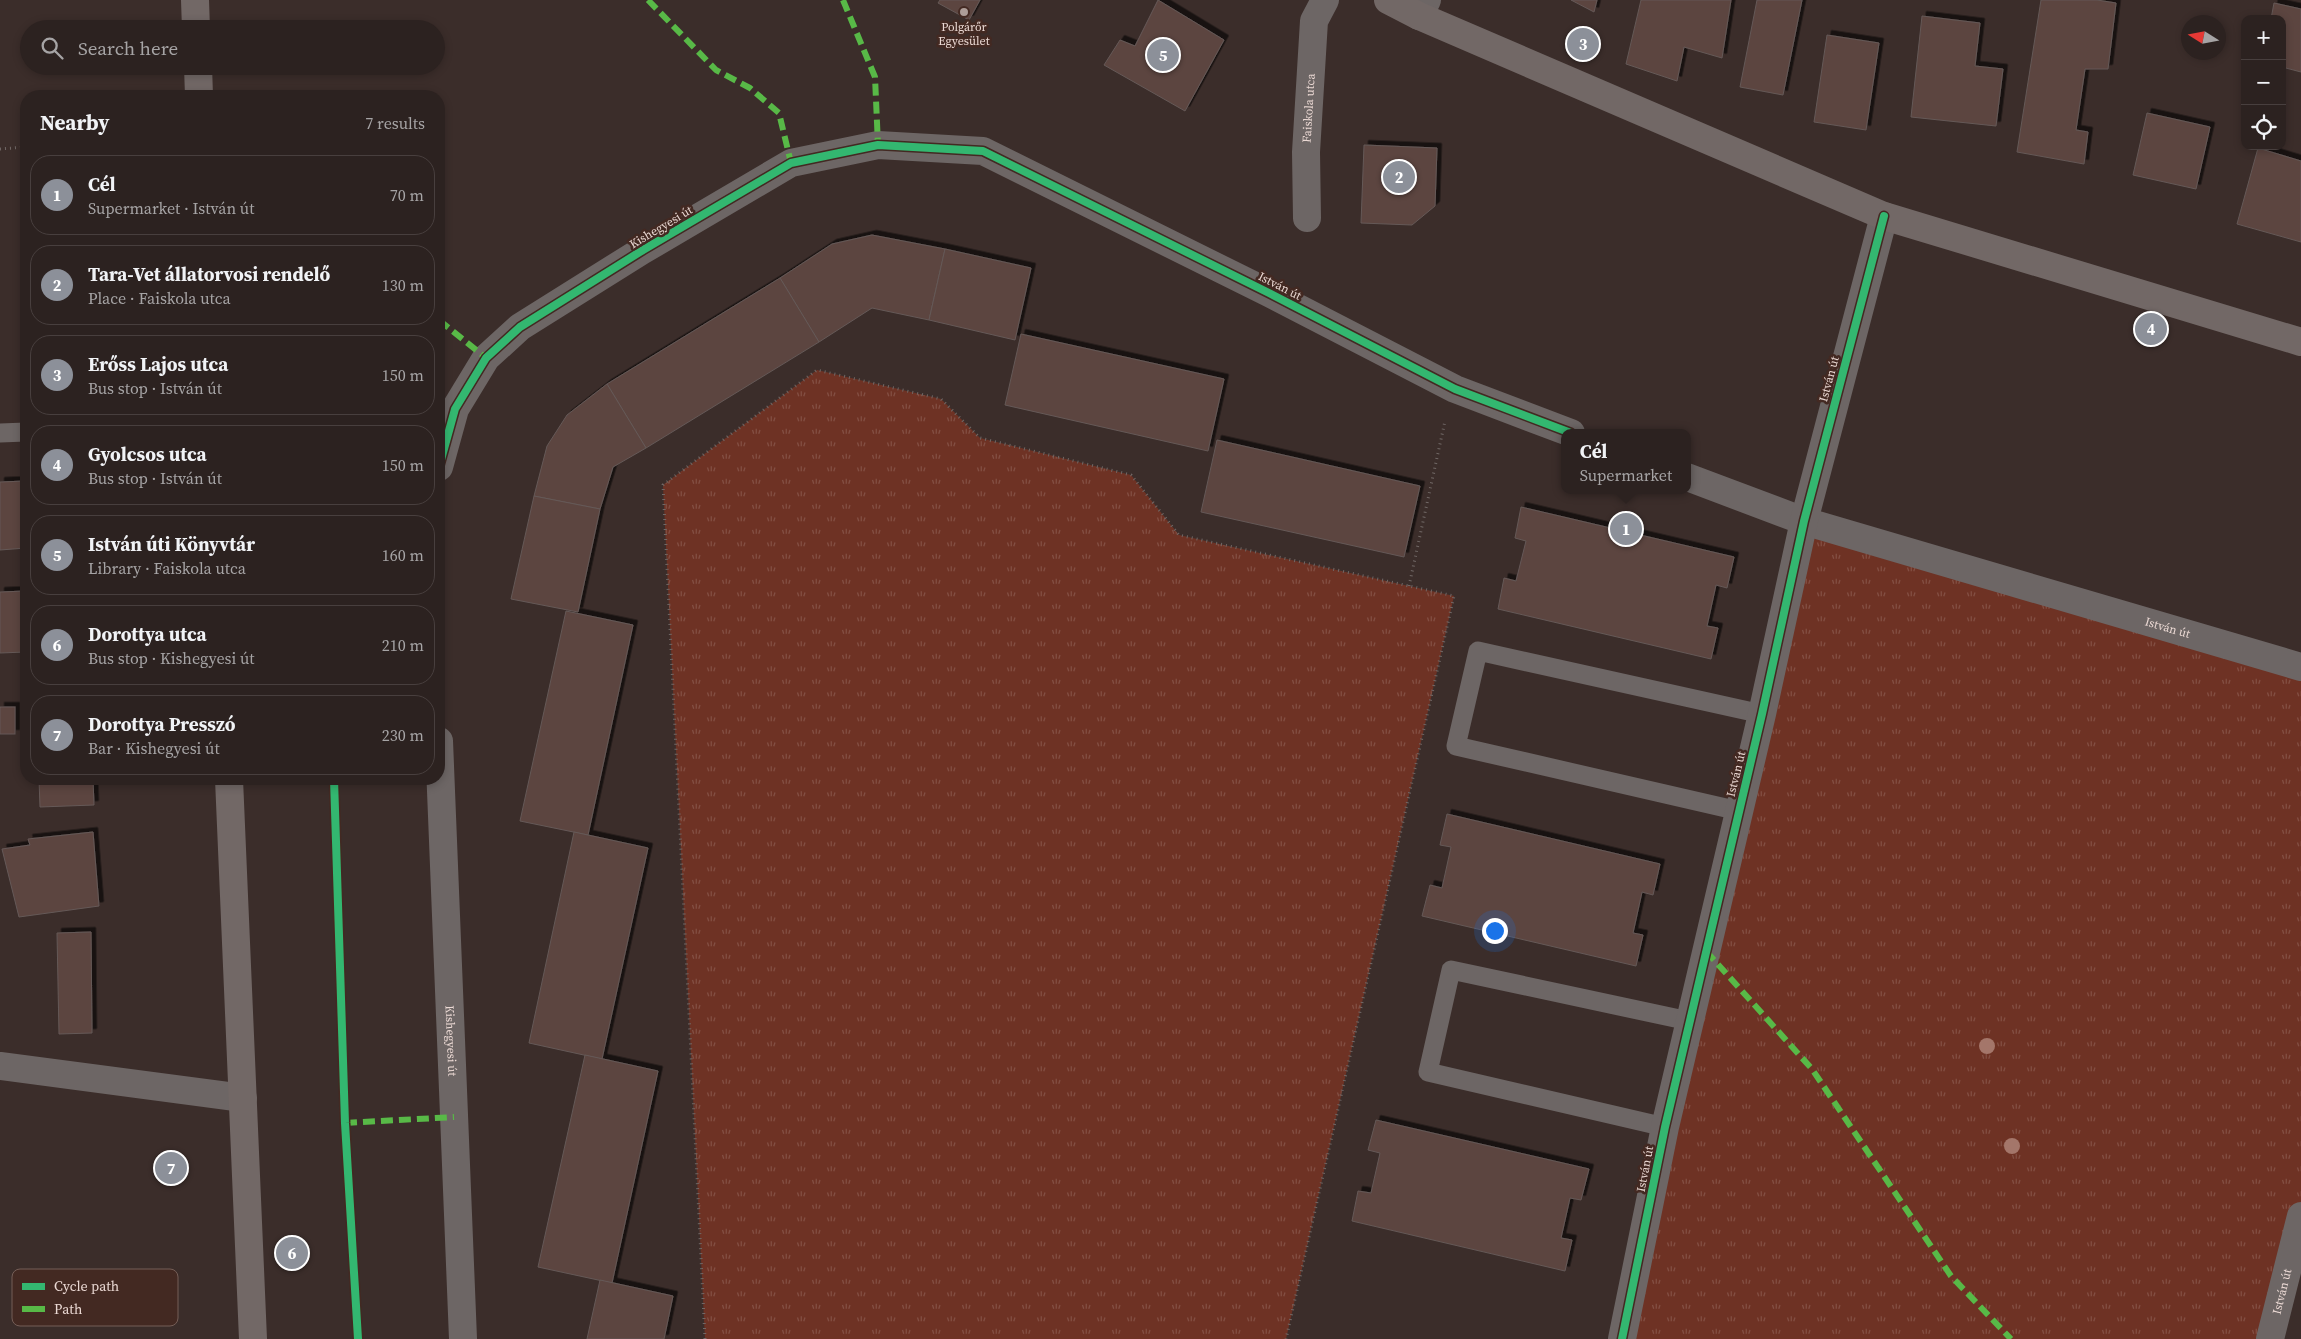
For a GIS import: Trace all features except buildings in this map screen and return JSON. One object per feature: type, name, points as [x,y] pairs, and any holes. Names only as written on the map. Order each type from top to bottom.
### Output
[{"type":"street","points":[[195,0],[196,20]]},
{"type":"street","name":"Faiskola utca","points":[[1307,218],[1306,152],[1314,21],[1324,0]]},
{"type":"street","points":[[1388,0],[1423,8],[1884,216],[2301,342]]},
{"type":"street","points":[[198,75],[199,90]]},
{"type":"street","name":"Kishegyesi út","points":[[445,444],[454,409],[486,358],[520,328],[644,250],[792,163],[878,145],[983,151]]},
{"type":"street","name":"István út","points":[[983,151],[1269,293],[1455,389],[1561,429]]},
{"type":"street","name":"István út","points":[[1622,1339],[1665,1127],[1762,714],[1804,521],[1884,216]]},
{"type":"street","name":"István út","points":[[1691,479],[1804,521],[2301,667]]},
{"type":"street","points":[[229,785],[253,1339]]},
{"type":"street","name":"Kishegyesi út","points":[[441,785],[463,1339]]},
{"type":"street","points":[[0,1066],[243,1098]]},
{"type":"street","name":"István út","points":[[2270,1339],[2301,1216]]},
{"type":"lane","points":[[0,433],[20,432]]},
{"type":"lane","points":[[1738,811],[1456,746],[1478,651],[1762,714]]},
{"type":"lane","points":[[1665,1127],[1428,1072],[1451,970],[1689,1022]]},
{"type":"path","points":[[0,149],[20,147]]},
{"type":"path","points":[[705,1339],[663,485],[817,370],[942,399],[980,438],[1131,475],[1179,535],[1454,596],[1286,1339]]},
{"type":"path","points":[[1409,586],[1442,433],[1455,389]]},
{"type":"green space","points":[[817,370],[941,399],[980,438],[1131,475],[1179,535],[1454,596],[1286,1339],[705,1339],[663,485]]},
{"type":"green space","points":[[1804,521],[2301,667],[2301,1216],[2270,1339],[1624,1339]]},
{"type":"marked path","points":[[648,0],[716,70],[750,88],[779,113],[791,163]]},
{"type":"marked path","points":[[843,0],[875,77],[878,145]]},
{"type":"marked path","points":[[445,325],[486,358]]},
{"type":"marked path","points":[[1706,951],[1812,1069],[1951,1276],[2011,1339]]},
{"type":"marked path","points":[[345,1123],[454,1117]]},
{"type":"cycle path","points":[[445,445],[455,409],[486,358],[520,327],[643,250],[791,163],[878,145],[983,151],[1269,293],[1455,389],[1561,429]]},
{"type":"cycle path","points":[[1622,1339],[1665,1127],[1762,714],[1804,521],[1884,216]]},
{"type":"cycle path","points":[[334,785],[345,1123],[358,1339]]},
{"type":"place","name":"Polgárőr Egyesület","points":[[964,12]]},
{"type":"place","name":"Erőss Lajos utca","points":[[1583,44]]},
{"type":"place","name":"István úti Könyvtár","points":[[1163,55]]},
{"type":"place","name":"Tara-Vet állatorvosi rendelő","points":[[1399,177]]},
{"type":"place","name":"Gyolcsos utca","points":[[2151,329]]},
{"type":"place","name":"Cél","points":[[1626,529]]},
{"type":"place","name":"Dorottya Presszó","points":[[171,1168]]},
{"type":"place","name":"Dorottya utca","points":[[292,1253]]}]
